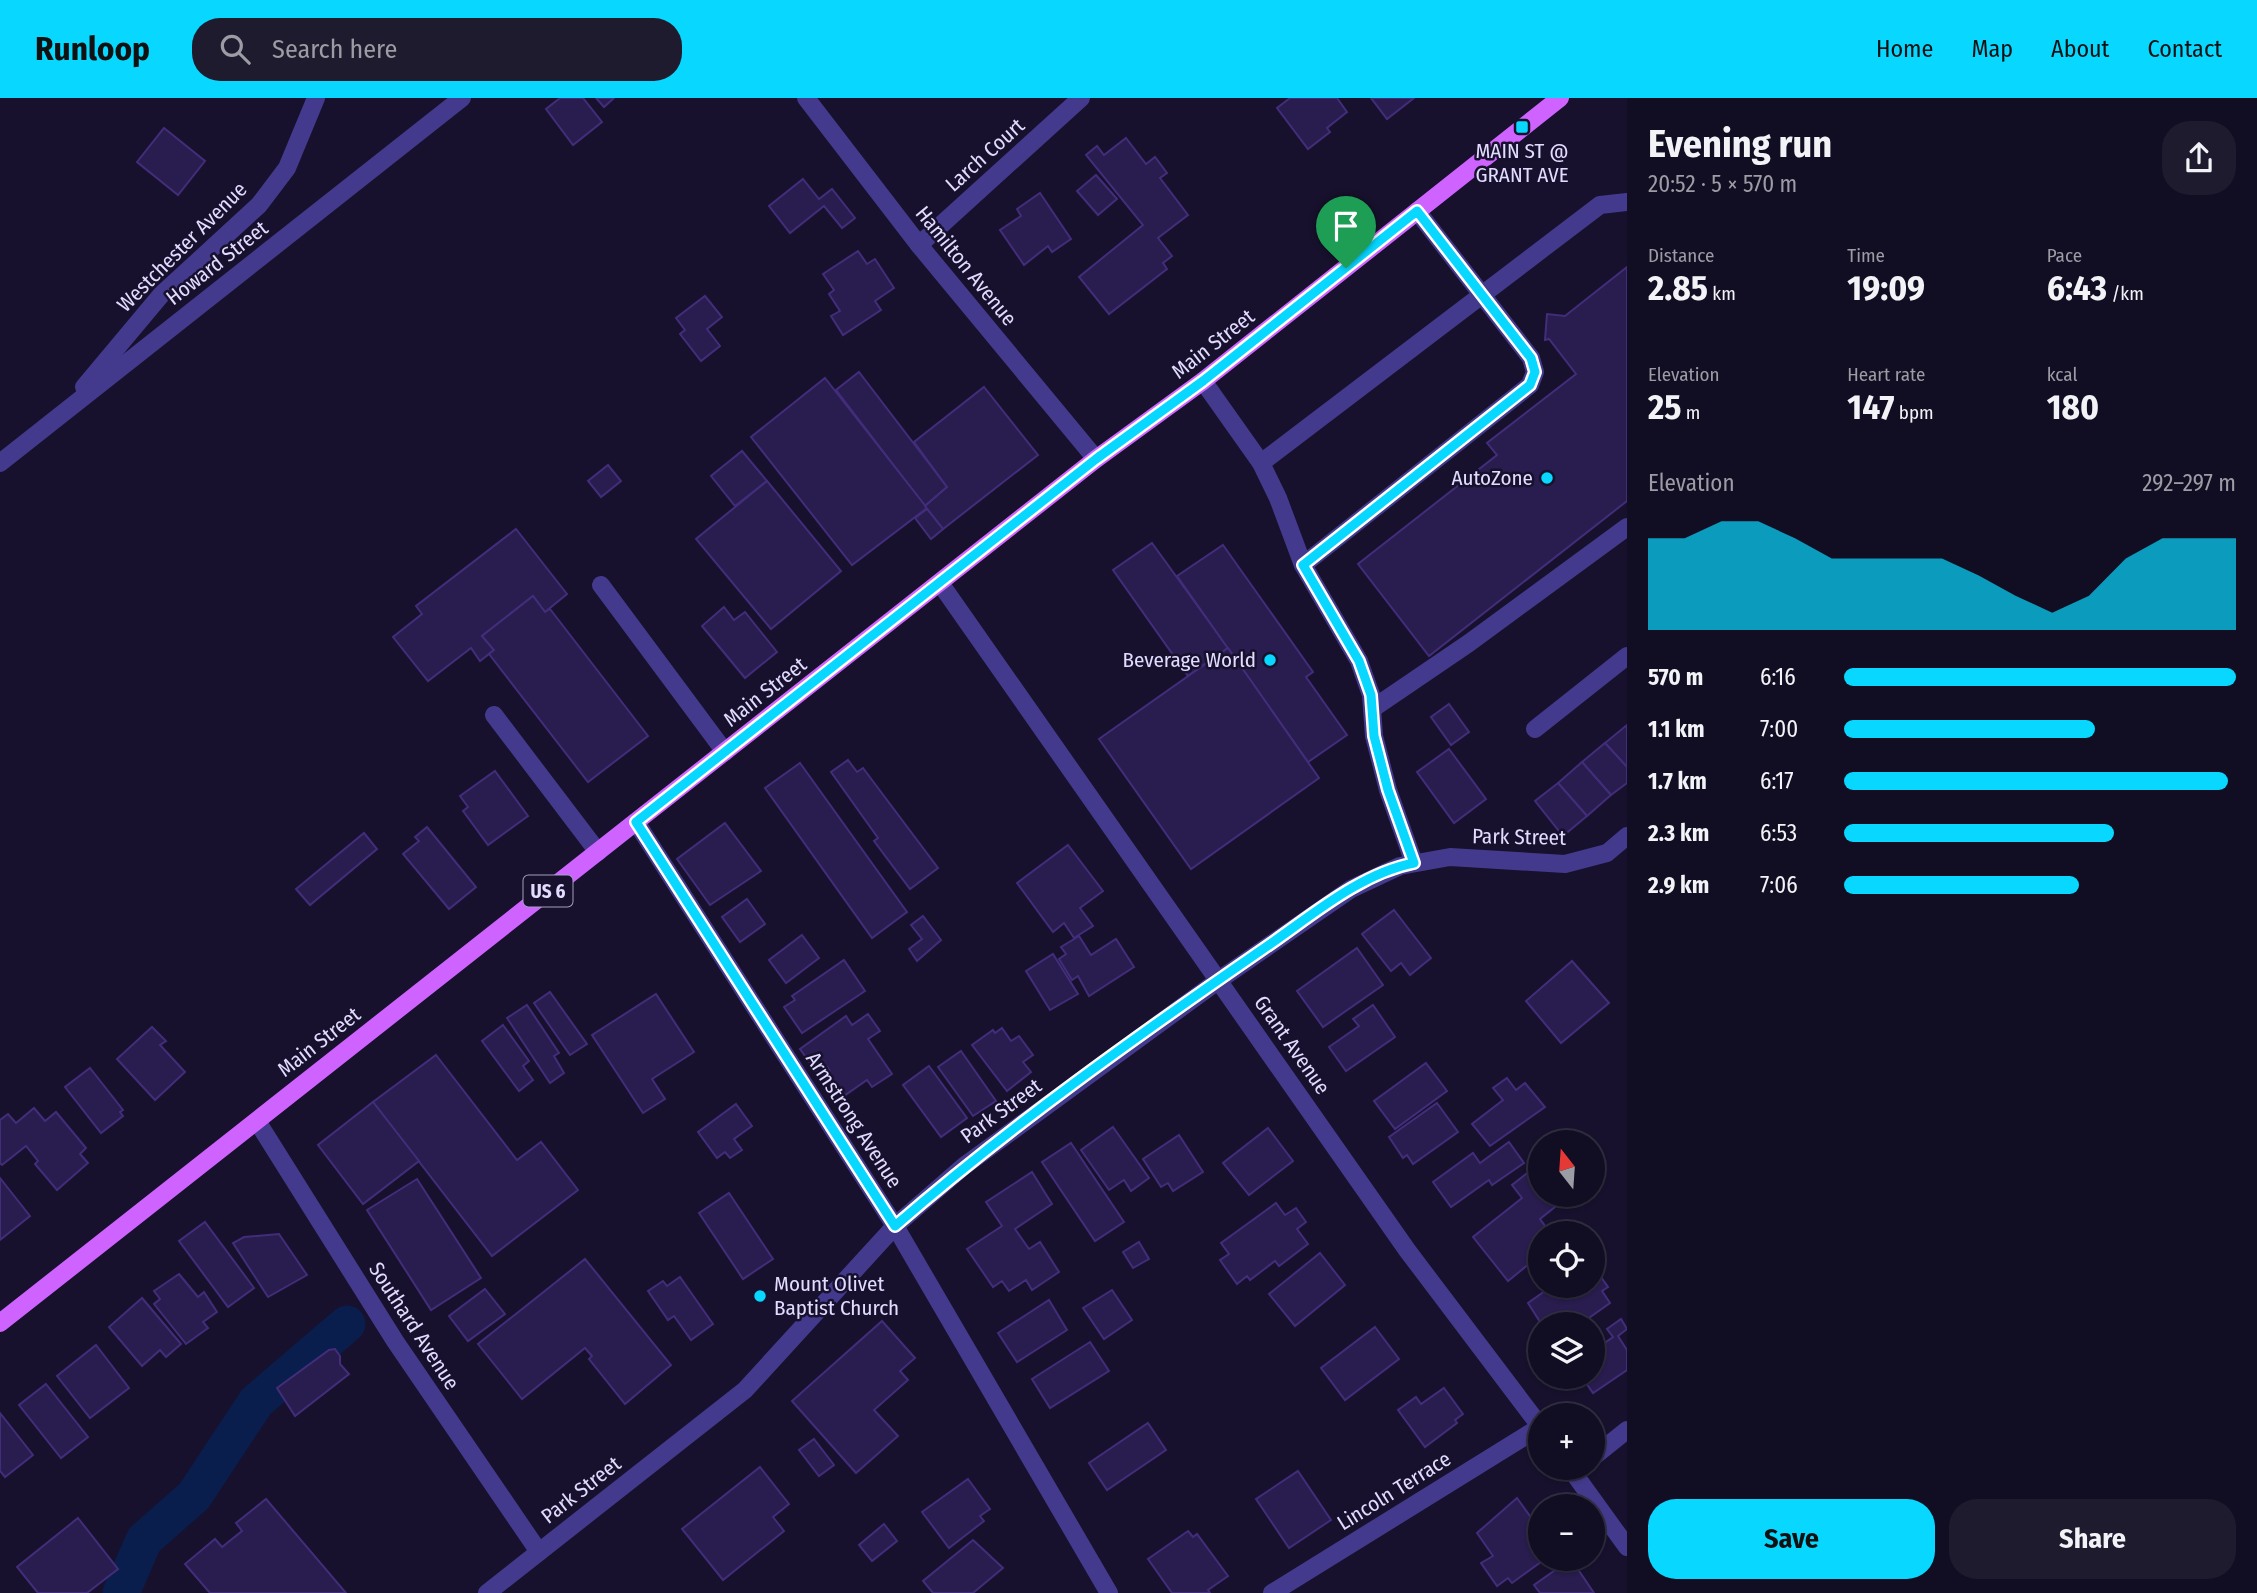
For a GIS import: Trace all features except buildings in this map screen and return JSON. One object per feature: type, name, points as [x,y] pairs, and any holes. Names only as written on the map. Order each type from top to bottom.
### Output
[{"type":"main road","name":"Main Street","points":[[0,1323],[1096,459],[1203,381],[1560,98]]},
{"type":"street","name":"Westchester Avenue","points":[[61,415],[161,295],[259,205],[287,168],[316,98]]},
{"type":"street","name":"Howard Street","points":[[0,463],[462,98]]},
{"type":"street","name":"Hamilton Avenue","points":[[806,98],[919,245],[1096,459]]},
{"type":"street","name":"Larch Court","points":[[919,245],[1081,98]]},
{"type":"street","points":[[1261,463],[1601,205],[1627,202]]},
{"type":"street","points":[[1303,565],[1530,385],[1535,372],[1531,358],[1417,211]]},
{"type":"street","points":[[1203,381],[1261,463],[1278,498],[1303,565],[1359,661],[1371,695],[1374,736],[1388,790],[1414,863]]},
{"type":"street","points":[[1373,709],[1469,643],[1627,527]]},
{"type":"street","name":"Grant Avenue","points":[[940,583],[1407,1250],[1528,1410]]},
{"type":"street","points":[[601,585],[725,752]]},
{"type":"street","points":[[1535,729],[1627,656]]},
{"type":"street","points":[[494,715],[598,852]]},
{"type":"street","name":"Armstrong Avenue","points":[[636,822],[895,1226],[1109,1593]]},
{"type":"street","name":"Park Street","points":[[488,1593],[746,1390],[895,1226],[964,1166],[1219,980],[1351,889],[1400,866],[1450,857],[1565,864],[1607,853],[1627,836]]},
{"type":"street","name":"Southard Avenue","points":[[257,1121],[395,1341],[539,1552]]},
{"type":"street","points":[[1605,1448],[1627,1430]]},
{"type":"street","name":"Lincoln Terrace","points":[[1272,1593],[1528,1433]]},
{"type":"street","points":[[1582,1480],[1627,1548]]},
{"type":"waterway","points":[[121,1593],[144,1540],[194,1496],[256,1402],[347,1324]]},
{"type":"place","name":"MAIN ST @ GRANT AVE","points":[[1522,127]]},
{"type":"place","name":"AutoZone","points":[[1547,478]]},
{"type":"place","name":"Beverage World","points":[[1270,660]]},
{"type":"place","name":"Mount Olivet Baptist Church","points":[[760,1296]]},
{"type":"route","points":[[1417,211],[1531,358],[1535,372],[1530,385],[1303,565],[1359,661],[1371,695],[1374,736],[1388,790],[1414,863],[1400,866],[1351,889],[1219,980],[964,1166],[895,1226],[636,822],[1096,459],[1203,381],[1346,268],[1417,211]]}]
